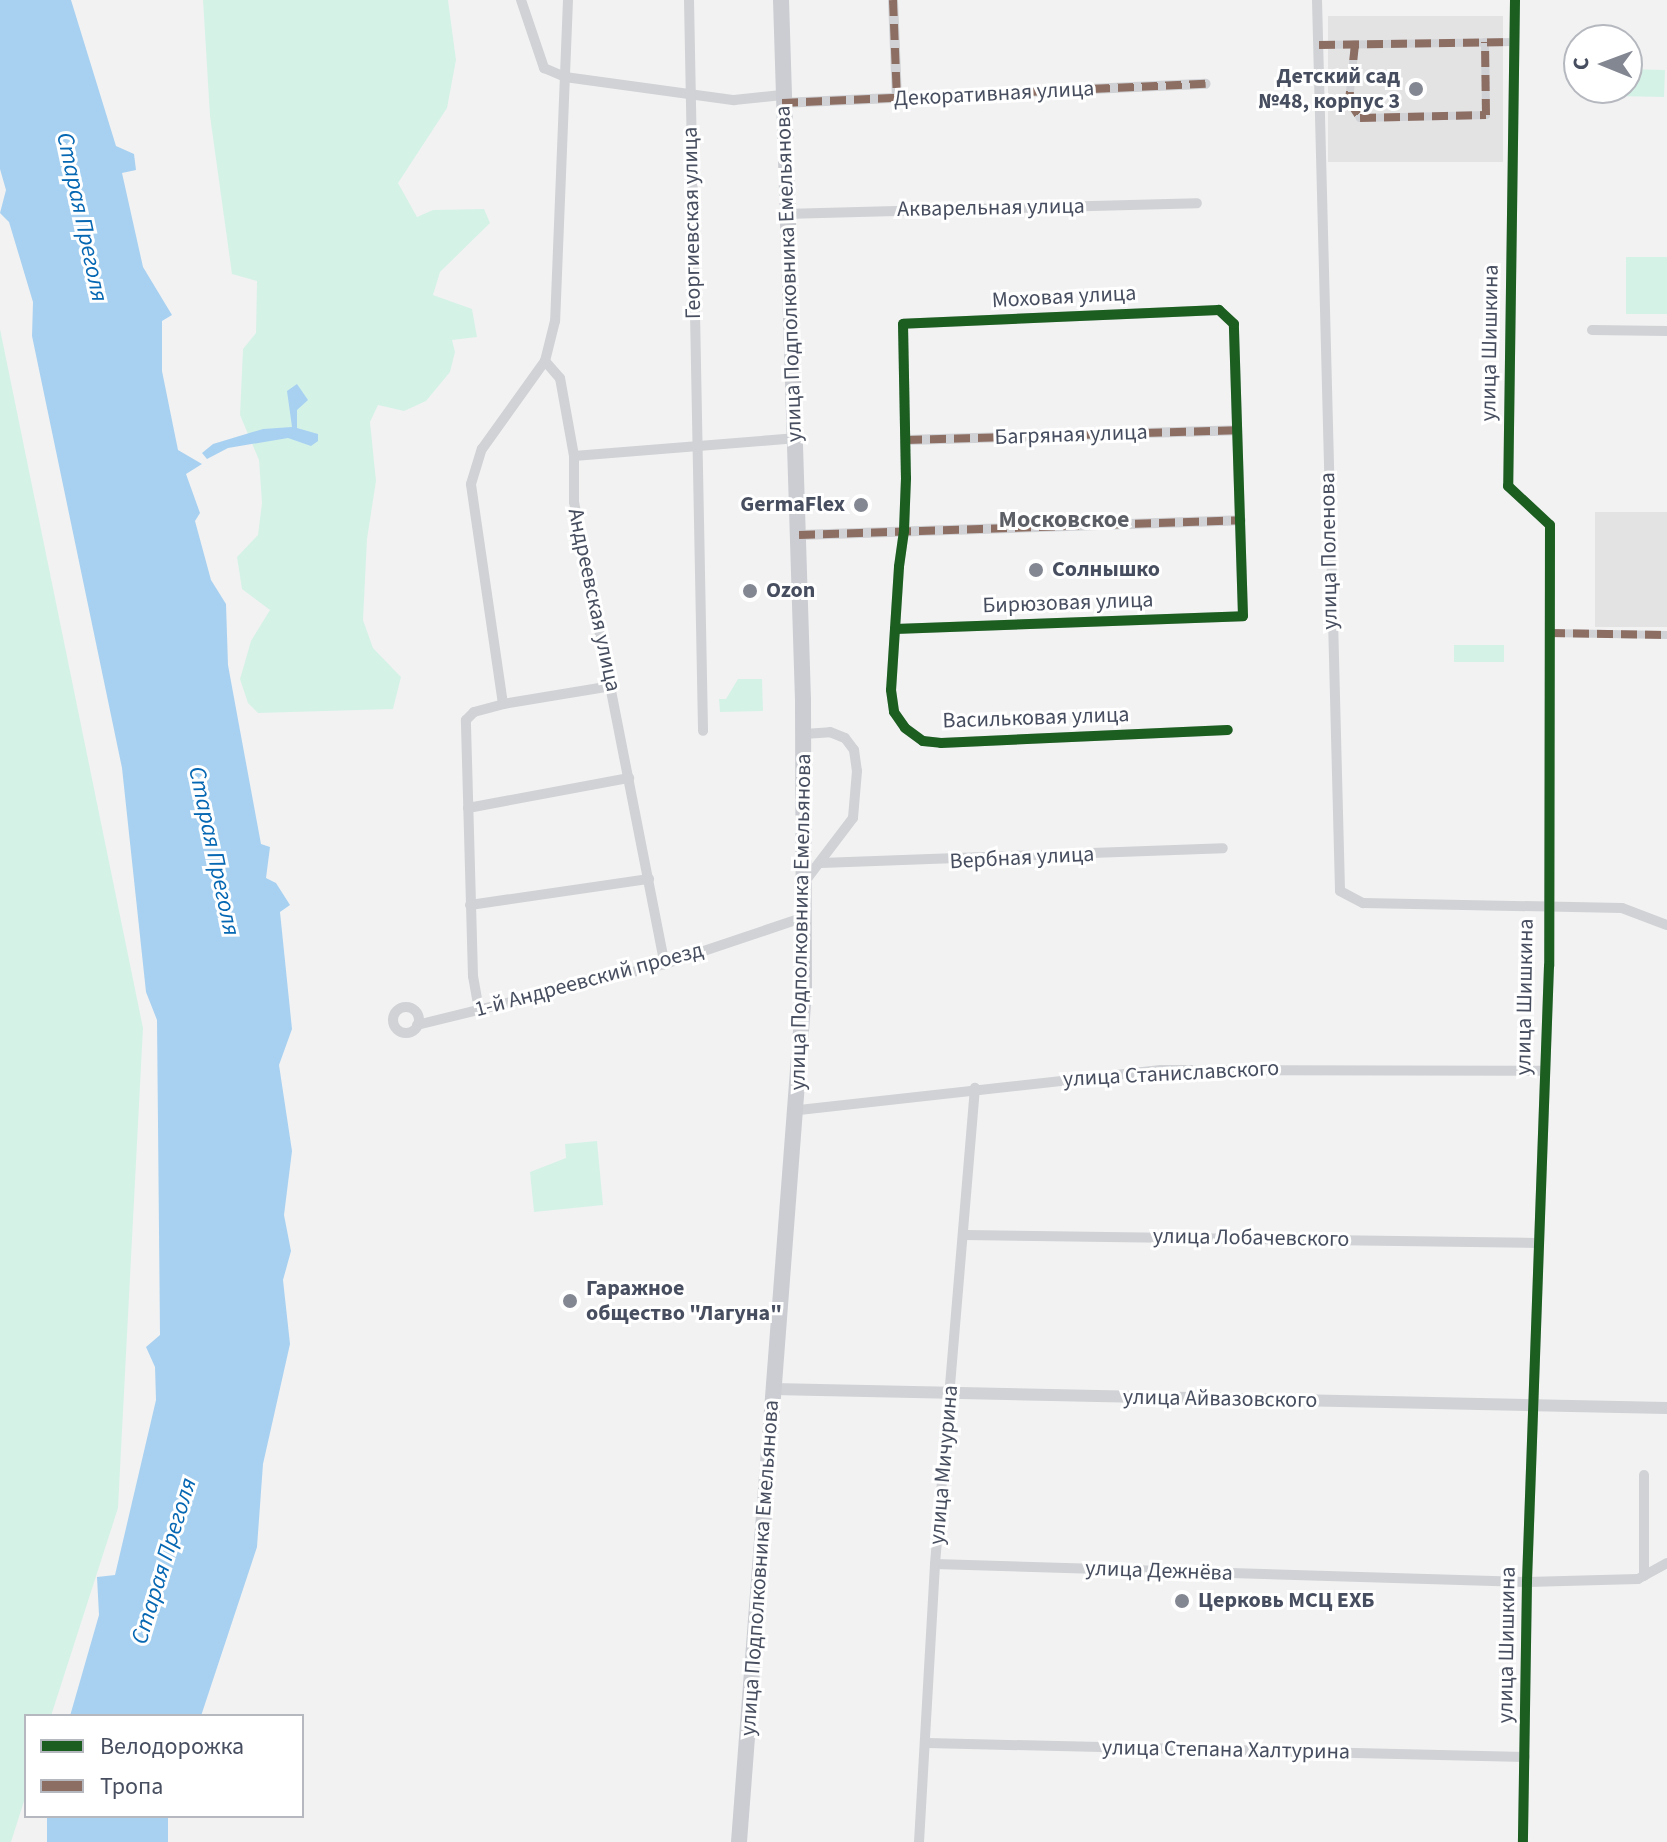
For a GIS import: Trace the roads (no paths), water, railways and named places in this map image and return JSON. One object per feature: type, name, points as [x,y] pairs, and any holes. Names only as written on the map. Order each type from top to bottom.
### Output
[{"type":"main road","name":"улица Подполковника Емельянова","points":[[739,1842],[773,1389],[799,1110],[806,880],[797,438],[784,214],[781,0]]},
{"type":"street","points":[[521,0],[544,68],[565,77]]},
{"type":"street","points":[[503,704],[471,484],[482,449],[545,361],[555,321],[568,0]]},
{"type":"street","name":"Георгиевская улица","points":[[689,0],[703,731]]},
{"type":"street","points":[[893,0],[897,98]]},
{"type":"street","name":"улица Поленова","points":[[1317,0],[1338,883],[1353,902],[1546,905]]},
{"type":"street","name":"улица Шишкина","points":[[1515,0],[1508,486],[1550,525],[1545,1071],[1527,1582],[1523,1842]]},
{"type":"street","points":[[1355,44],[1349,101],[1360,118],[1486,115],[1485,42]]},
{"type":"street","points":[[1319,45],[1514,42]]},
{"type":"street","name":"Декоративная улица","points":[[565,77],[734,100],[897,98],[1206,84]]},
{"type":"street","name":"Акварельная улица","points":[[784,214],[1197,203]]},
{"type":"street","name":"Моховая улица","points":[[895,629],[904,531],[906,440],[903,324],[1219,310],[1234,324],[1243,616]]},
{"type":"street","points":[[1592,330],[1667,331]]},
{"type":"street","name":"Андреевская улица","points":[[545,361],[560,378],[574,456],[574,502],[665,964]]},
{"type":"street","name":"Багряная улица","points":[[906,440],[1237,430]]},
{"type":"street","points":[[574,456],[797,438]]},
{"type":"street","points":[[799,535],[1241,520]]},
{"type":"street","name":"Бирюзовая улица","points":[[895,629],[1243,616]]},
{"type":"street","name":"Васильковая улица","points":[[895,629],[894,712],[923,741],[1228,730]]},
{"type":"street","points":[[1549,633],[1667,635]]},
{"type":"street","points":[[479,1010],[470,905],[466,720],[474,712],[503,704],[612,686]]},
{"type":"street","points":[[804,734],[830,732],[845,738],[854,750],[858,799],[853,818],[806,880]]},
{"type":"street","points":[[468,808],[629,778]]},
{"type":"street","name":"Вербная улица","points":[[821,863],[1223,848]]},
{"type":"street","points":[[470,905],[649,879]]},
{"type":"street","points":[[1546,905],[1622,908],[1667,925]]},
{"type":"street","name":"1-й Андреевский проезд","points":[[417,1025],[665,964],[805,917]]},
{"type":"street","name":"улица Станиславского","points":[[799,1110],[975,1088],[1239,1068],[1545,1071]]},
{"type":"street","name":"улица Мичурина","points":[[919,1842],[935,1564],[975,1088]]},
{"type":"street","name":"улица Лобачевского","points":[[965,1235],[1537,1243]]},
{"type":"street","name":"улица Айвазовского","points":[[773,1389],[1667,1408]]},
{"type":"street","points":[[1644,1475],[1644,1576],[1667,1563]]},
{"type":"street","name":"улица Дежнёва","points":[[935,1564],[1527,1582],[1644,1576]]},
{"type":"street","name":"улица Степана Халтурина","points":[[927,1743],[1525,1757]]},
{"type":"water","name":"Старая Преголя","points":[[0,0],[71,0],[116,146],[134,154],[136,170],[122,173],[143,267],[172,315],[162,321],[162,371],[178,450],[202,464],[186,474],[200,513],[195,521],[211,580],[226,604],[228,665],[261,844],[270,847],[266,878],[276,883],[290,905],[280,912],[292,1029],[279,1065],[292,1151],[284,1215],[291,1251],[283,1280],[290,1344],[263,1464],[257,1547],[202,1714],[71,1714],[99,1615],[97,1577],[115,1575],[156,1400],[155,1367],[146,1347],[160,1335],[157,1020],[146,992],[122,768],[32,336],[33,302],[9,222],[0,213],[6,190],[0,169]]},
{"type":"water","points":[[297,384],[308,400],[297,410],[297,428],[318,434],[318,441],[311,446],[288,438],[228,448],[207,459],[202,453],[213,444],[263,429],[292,427],[287,391]]},
{"type":"water","points":[[47,1818],[168,1818],[168,1842],[47,1842]]},
{"type":"place","name":"Детский сад №48, корпус 3","points":[[1416,89]]},
{"type":"place","name":"GermaFlex","points":[[861,505]]},
{"type":"place","name":"Солнышко","points":[[1036,570]]},
{"type":"place","name":"Ozon","points":[[750,591]]},
{"type":"place","name":"Гаражное общество \"Лагуна\"","points":[[570,1301]]},
{"type":"place","name":"Церковь МСЦ ЕХБ","points":[[1182,1601]]},
{"type":"district","name":"Московское","points":[[1064,520]]}]
